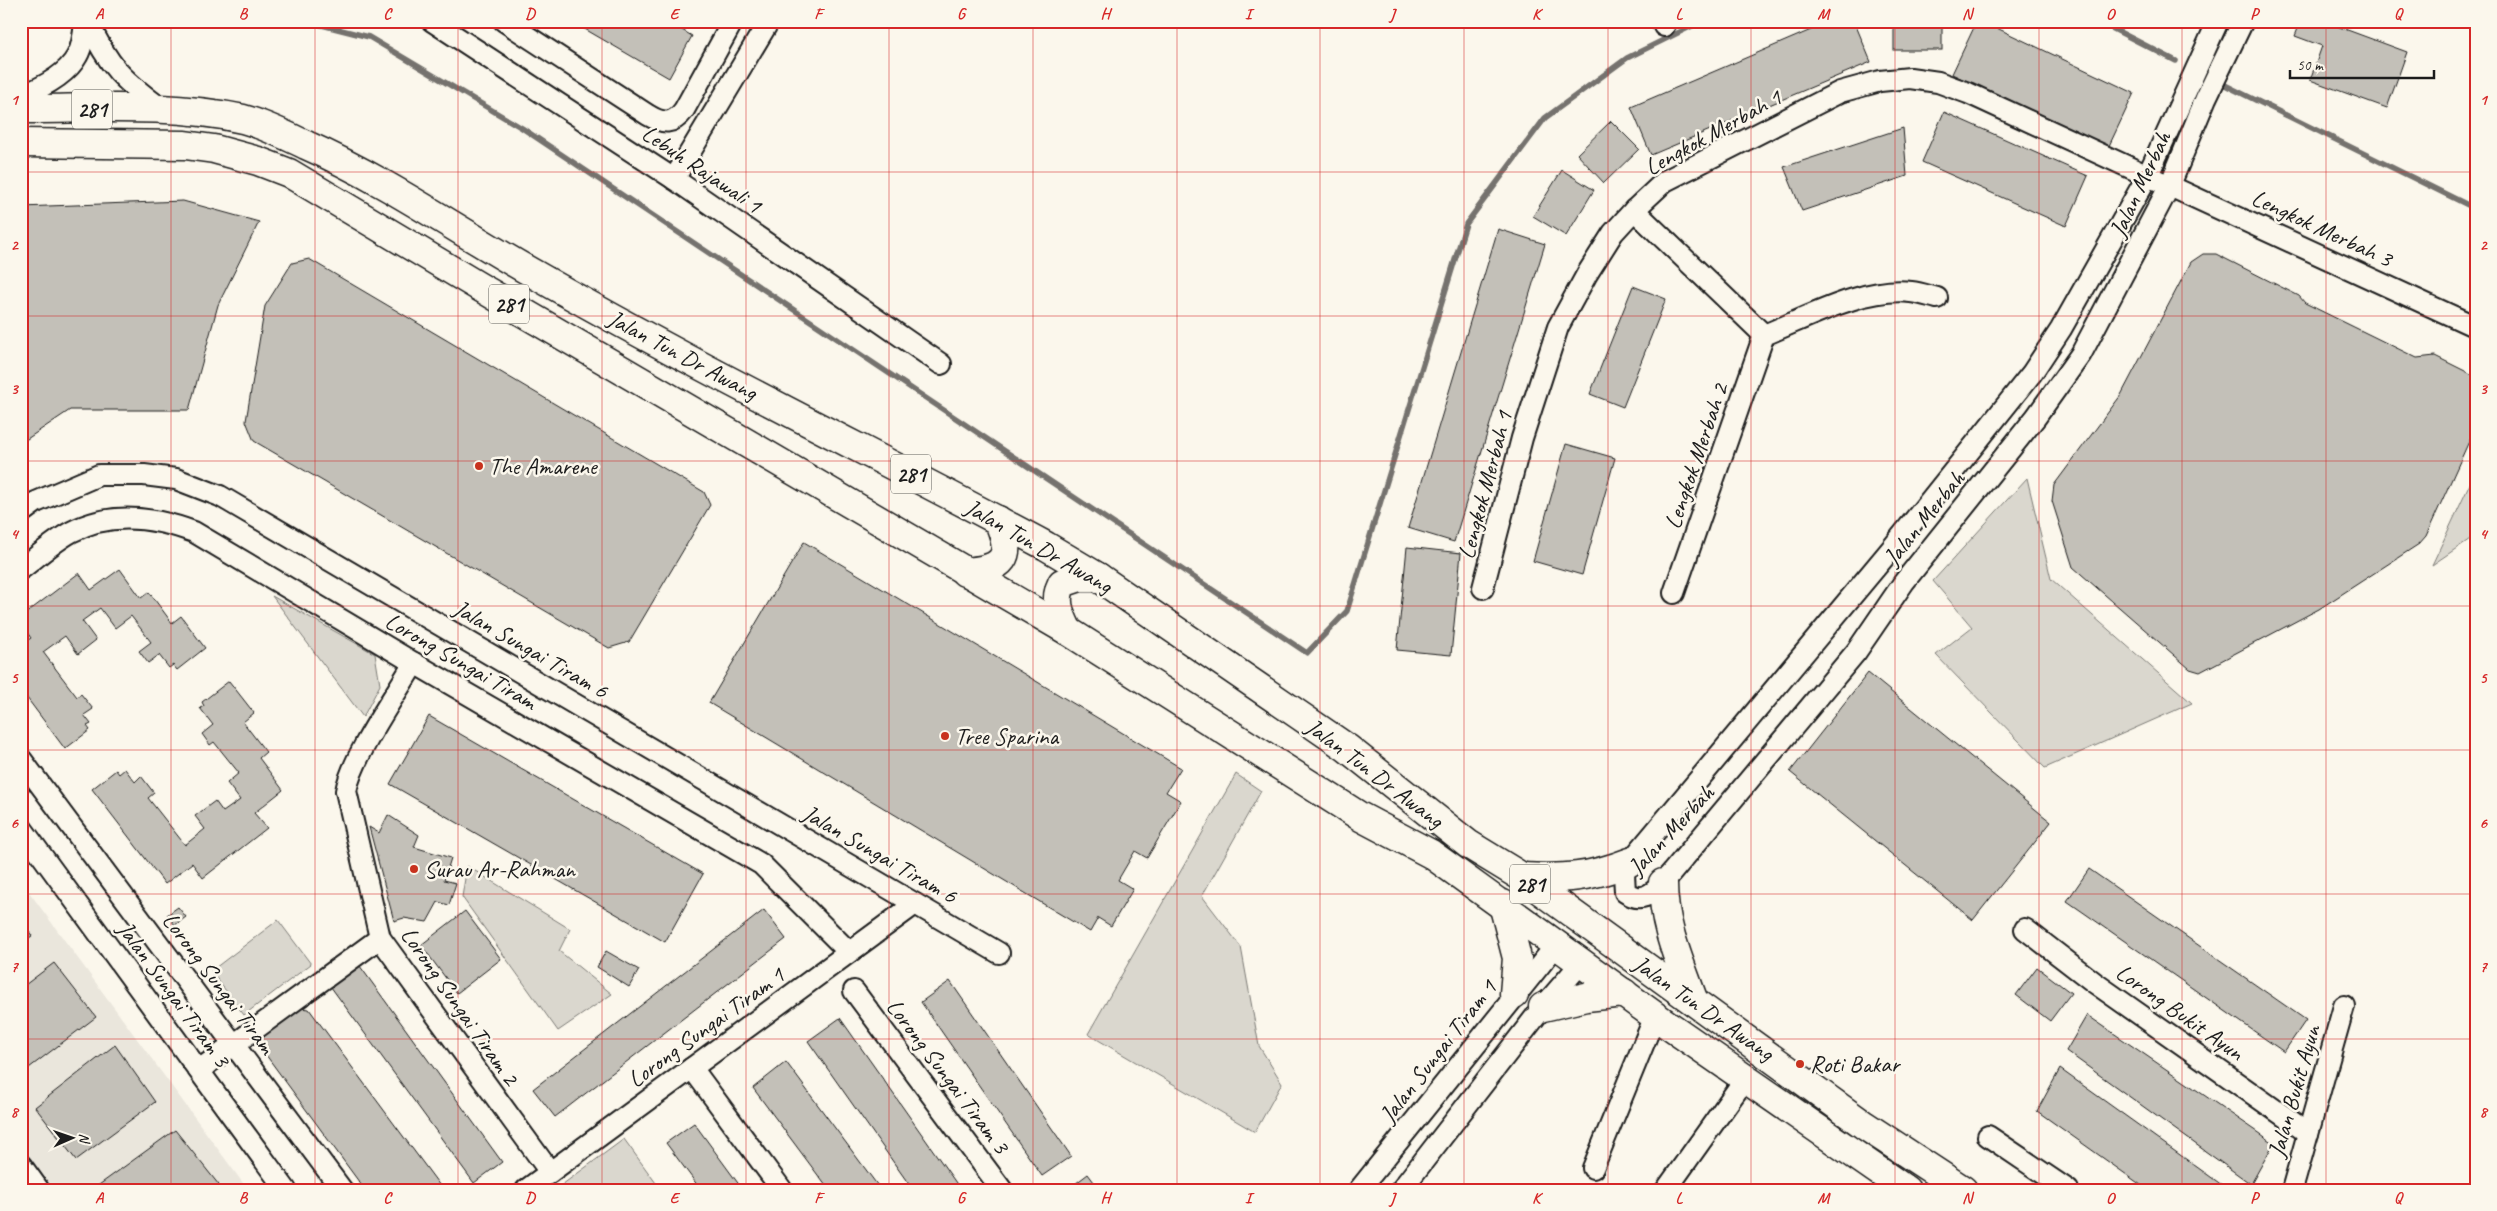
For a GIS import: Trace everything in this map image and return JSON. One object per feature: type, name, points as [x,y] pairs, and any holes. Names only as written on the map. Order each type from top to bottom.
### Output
[{"type":"main road","name":"Jalan Tun Dr Awang","points":[[21,109],[193,111],[242,119],[264,126],[328,154],[403,195],[535,274],[637,331],[998,520],[1098,577],[1347,748],[1468,844],[1522,878],[1605,939],[1693,999],[1864,1125],[1963,1190]]},
{"type":"main road","name":"Jalan Tun Dr Awang","points":[[21,143],[185,145],[214,149],[289,173],[964,572],[1068,631],[1361,817],[1430,854],[1503,904],[1655,1016],[1906,1190]]},
{"type":"main road","points":[[964,572],[988,570],[997,565],[1003,557],[1004,540],[998,520]]},
{"type":"main road","points":[[1068,631],[1057,601],[1058,591],[1062,584],[1080,577],[1098,577]]},
{"type":"main road","points":[[1522,878],[1583,877],[1603,873],[1630,862]]},
{"type":"main road","points":[[1663,883],[1663,904],[1667,928],[1693,999]]},
{"type":"main road","points":[[1503,904],[1517,958],[1514,994]]},
{"type":"main road","points":[[1543,1007],[1586,996],[1624,993]]},
{"type":"street","points":[[21,96],[58,76],[77,56],[86,21]]},
{"type":"street","points":[[86,21],[96,40],[127,83],[163,110]]},
{"type":"street","name":"Lebuh Rajawali 1","points":[[432,21],[674,179],[941,364]]},
{"type":"street","points":[[504,21],[648,115],[658,121],[668,123],[677,118],[684,110],[733,21]]},
{"type":"street","points":[[674,179],[769,21]]},
{"type":"street","name":"Jalan Merbah","points":[[2218,21],[2147,177],[2061,329],[2032,373],[1892,548],[1630,862],[1623,882],[1625,892],[1632,897],[1640,898],[1651,894],[1663,883],[1856,652],[1904,582],[2036,417],[2081,354],[2170,185],[2206,98],[2244,21]]},
{"type":"street","name":"Lengkok Merbah 1","points":[[1483,588],[1522,438],[1558,327],[1587,274],[1613,233],[1665,181],[1840,92],[1880,81],[1910,78],[1938,82],[1968,93],[2147,177]]},
{"type":"street","name":"Lengkok Merbah 3","points":[[2147,177],[2170,185],[2476,327]]},
{"type":"street","points":[[1634,210],[1764,335],[1850,300],[1873,295],[1910,292],[1937,298]]},
{"type":"street","name":"Lengkok Merbah 2","points":[[1674,593],[1764,335]]},
{"type":"street","name":"Jalan Sungai Tiram 6","points":[[21,513],[36,502],[99,475],[144,475],[176,479],[220,496],[998,953]]},
{"type":"street","name":"Lorong Sungai Tiram","points":[[21,569],[70,532],[97,522],[137,518],[170,523],[194,532],[414,663],[761,864],[849,952]]},
{"type":"street","name":"Lorong Sungai Tiram 2","points":[[414,663],[347,782],[346,791],[380,938],[550,1172]]},
{"type":"street","name":"Lorong Sungai Tiram","points":[[21,758],[342,1190]]},
{"type":"street","name":"Jalan Sungai Tiram 3","points":[[21,827],[286,1190]]},
{"type":"street","name":"Lorong Sungai Tiram 1","points":[[526,1190],[915,904]]},
{"type":"street","name":"Lorong Bukit Ayun","points":[[2025,929],[2095,983],[2308,1133]]},
{"type":"street","points":[[199,1070],[380,938]]},
{"type":"street","name":"Jalan Sungai Tiram 1","points":[[1359,1190],[1514,994],[1557,944]]},
{"type":"street","points":[[1401,1190],[1543,1007],[1582,962]]},
{"type":"street","name":"Lorong Sungai Tiram 3","points":[[854,992],[1002,1190]]},
{"type":"street","name":"Jalan Bukit Ayun","points":[[2292,1190],[2344,1006]]},
{"type":"street","points":[[1594,1168],[1655,1016]]},
{"type":"street","points":[[692,1068],[782,1190]]},
{"type":"street","points":[[1666,1190],[1745,1079]]},
{"type":"street","points":[[1988,1136],[2068,1190]]},
{"type":"street","points":[[21,1165],[39,1190]]},
{"type":"shaded area","points":[[2476,471],[2476,535],[2432,565]]},
{"type":"shaded area","points":[[2027,478],[2051,579],[2192,703],[2045,768],[1936,655],[1972,627],[1933,581]]},
{"type":"shaded area","points":[[272,596],[375,654],[380,685],[363,717]]},
{"type":"shaded area","points":[[1236,774],[1261,791],[1202,896],[1241,947],[1259,1046],[1282,1083],[1255,1132],[1088,1034]]},
{"type":"shaded area","points":[[467,866],[570,929],[559,951],[612,994],[558,1031],[462,897]]},
{"type":"shaded area","points":[[21,881],[248,1190],[21,1190]]},
{"type":"shaded area","points":[[278,920],[311,964],[244,1015],[211,971]]},
{"type":"shaded area","points":[[624,1139],[661,1190],[555,1190]]},
{"type":"building","points":[[571,21],[667,21],[692,36],[669,78]]},
{"type":"building","points":[[1832,21],[1854,21],[1871,62],[1651,155],[1631,107]]},
{"type":"building","points":[[1894,21],[1942,21],[1942,50],[1894,50]]},
{"type":"building","points":[[1977,21],[1982,21],[2134,93],[2108,148],[1952,74]]},
{"type":"building","points":[[2301,21],[2323,21],[2407,52],[2387,108],[2310,80],[2322,46],[2295,36]]},
{"type":"building","points":[[1944,112],[2088,176],[2066,226],[1922,162]]},
{"type":"building","points":[[1611,121],[1639,149],[1604,183],[1577,154]]},
{"type":"building","points":[[1903,128],[1907,176],[1802,211],[1784,167]]},
{"type":"building","points":[[1562,170],[1594,190],[1566,236],[1533,216]]},
{"type":"building","points":[[183,201],[259,222],[218,305],[189,410],[70,410],[21,443],[21,207]]},
{"type":"building","points":[[1498,229],[1545,244],[1454,542],[1408,528]]},
{"type":"building","points":[[2203,254],[2216,254],[2299,296],[2305,303],[2417,358],[2435,356],[2473,375],[2476,382],[2476,426],[2426,536],[2419,544],[2319,609],[2200,672],[2190,669],[2073,567],[2052,501],[2054,485],[2121,395],[2191,262]]},
{"type":"building","name":"The Amarene","points":[[309,259],[704,492],[710,505],[629,642],[609,648],[254,441],[246,421],[265,306],[292,263]]},
{"type":"building","points":[[1633,286],[1666,299],[1623,407],[1590,394]]},
{"type":"building","points":[[1566,444],[1615,458],[1582,575],[1533,561]]},
{"type":"building","name":"Tree Sparina","points":[[804,542],[1181,768],[1166,792],[1181,801],[1147,858],[1135,851],[1118,880],[1133,889],[1111,926],[1098,918],[1090,932],[709,703]]},
{"type":"building","points":[[1407,547],[1461,553],[1451,655],[1397,650]]},
{"type":"building","points":[[120,569],[141,598],[149,592],[172,623],[181,616],[205,648],[177,670],[173,665],[169,668],[159,655],[148,663],[139,651],[151,642],[131,616],[115,628],[100,608],[82,621],[96,640],[78,654],[65,636],[43,652],[77,697],[81,694],[93,709],[84,715],[91,724],[87,726],[90,730],[65,749],[21,690],[21,645],[31,638],[21,624],[21,617],[79,573],[91,590]]},
{"type":"building","points":[[1868,673],[2051,822],[1973,920],[1790,772]]},
{"type":"building","points":[[229,681],[254,713],[243,722],[266,752],[259,758],[283,790],[254,813],[267,828],[203,878],[192,863],[165,884],[92,789],[116,770],[119,774],[125,769],[135,782],[141,776],[154,793],[148,798],[185,845],[205,829],[195,816],[215,801],[223,812],[240,800],[227,783],[239,773],[214,742],[210,745],[202,734],[213,725],[200,708],[204,706],[202,702]]},
{"type":"building","points":[[429,716],[703,874],[665,942],[390,784]]},
{"type":"building","name":"Surau Ar-Rahman","points":[[388,815],[419,835],[414,847],[451,858],[444,880],[456,883],[449,905],[438,902],[427,922],[404,918],[394,921],[369,827],[379,833]]},
{"type":"building","points":[[2089,869],[2306,1020],[2284,1052],[2067,901]]},
{"type":"building","points":[[178,907],[186,917],[175,925],[167,915]]},
{"type":"building","points":[[764,910],[786,939],[555,1117],[533,1089]]},
{"type":"building","points":[[465,911],[501,959],[457,993],[421,945]]},
{"type":"building","points":[[21,919],[32,936],[21,943]]},
{"type":"building","points":[[606,951],[639,970],[629,987],[597,967]]},
{"type":"building","points":[[357,962],[502,1162],[474,1183],[328,983]]},
{"type":"building","points":[[54,963],[96,1017],[21,1074],[21,988]]},
{"type":"building","points":[[2037,967],[2071,993],[2050,1021],[2016,995]]},
{"type":"building","points":[[950,981],[1071,1156],[1042,1176],[921,1002]]},
{"type":"building","points":[[299,1008],[309,1009],[443,1190],[365,1190],[255,1040]]},
{"type":"building","points":[[2087,1015],[2274,1143],[2251,1184],[2066,1051]]},
{"type":"building","points":[[840,1018],[961,1190],[913,1190],[808,1041]]},
{"type":"building","points":[[115,1045],[155,1102],[76,1160],[35,1107]]},
{"type":"building","points":[[786,1062],[881,1190],[829,1190],[753,1088]]},
{"type":"building","points":[[2060,1069],[2229,1190],[2148,1190],[2037,1111]]},
{"type":"building","points":[[694,1123],[743,1190],[701,1190],[666,1143]]},
{"type":"building","points":[[175,1130],[219,1185],[213,1190],[92,1190]]},
{"type":"building","points":[[1088,1174],[1100,1190],[1067,1190]]},
{"type":"waterway","points":[[306,21],[369,37],[522,128],[1307,653],[1347,611],[1466,224],[1545,118],[1627,58],[1702,21]]},
{"type":"waterway","points":[[2098,21],[2176,61]]},
{"type":"waterway","points":[[2223,84],[2476,209]]},
{"type":"place","name":"The Amarene","points":[[479,466]]},
{"type":"place","name":"Tree Sparina","points":[[945,736]]},
{"type":"place","name":"Surau Ar-Rahman","points":[[414,869]]},
{"type":"place","name":"Roti Bakar","points":[[1800,1064]]}]
